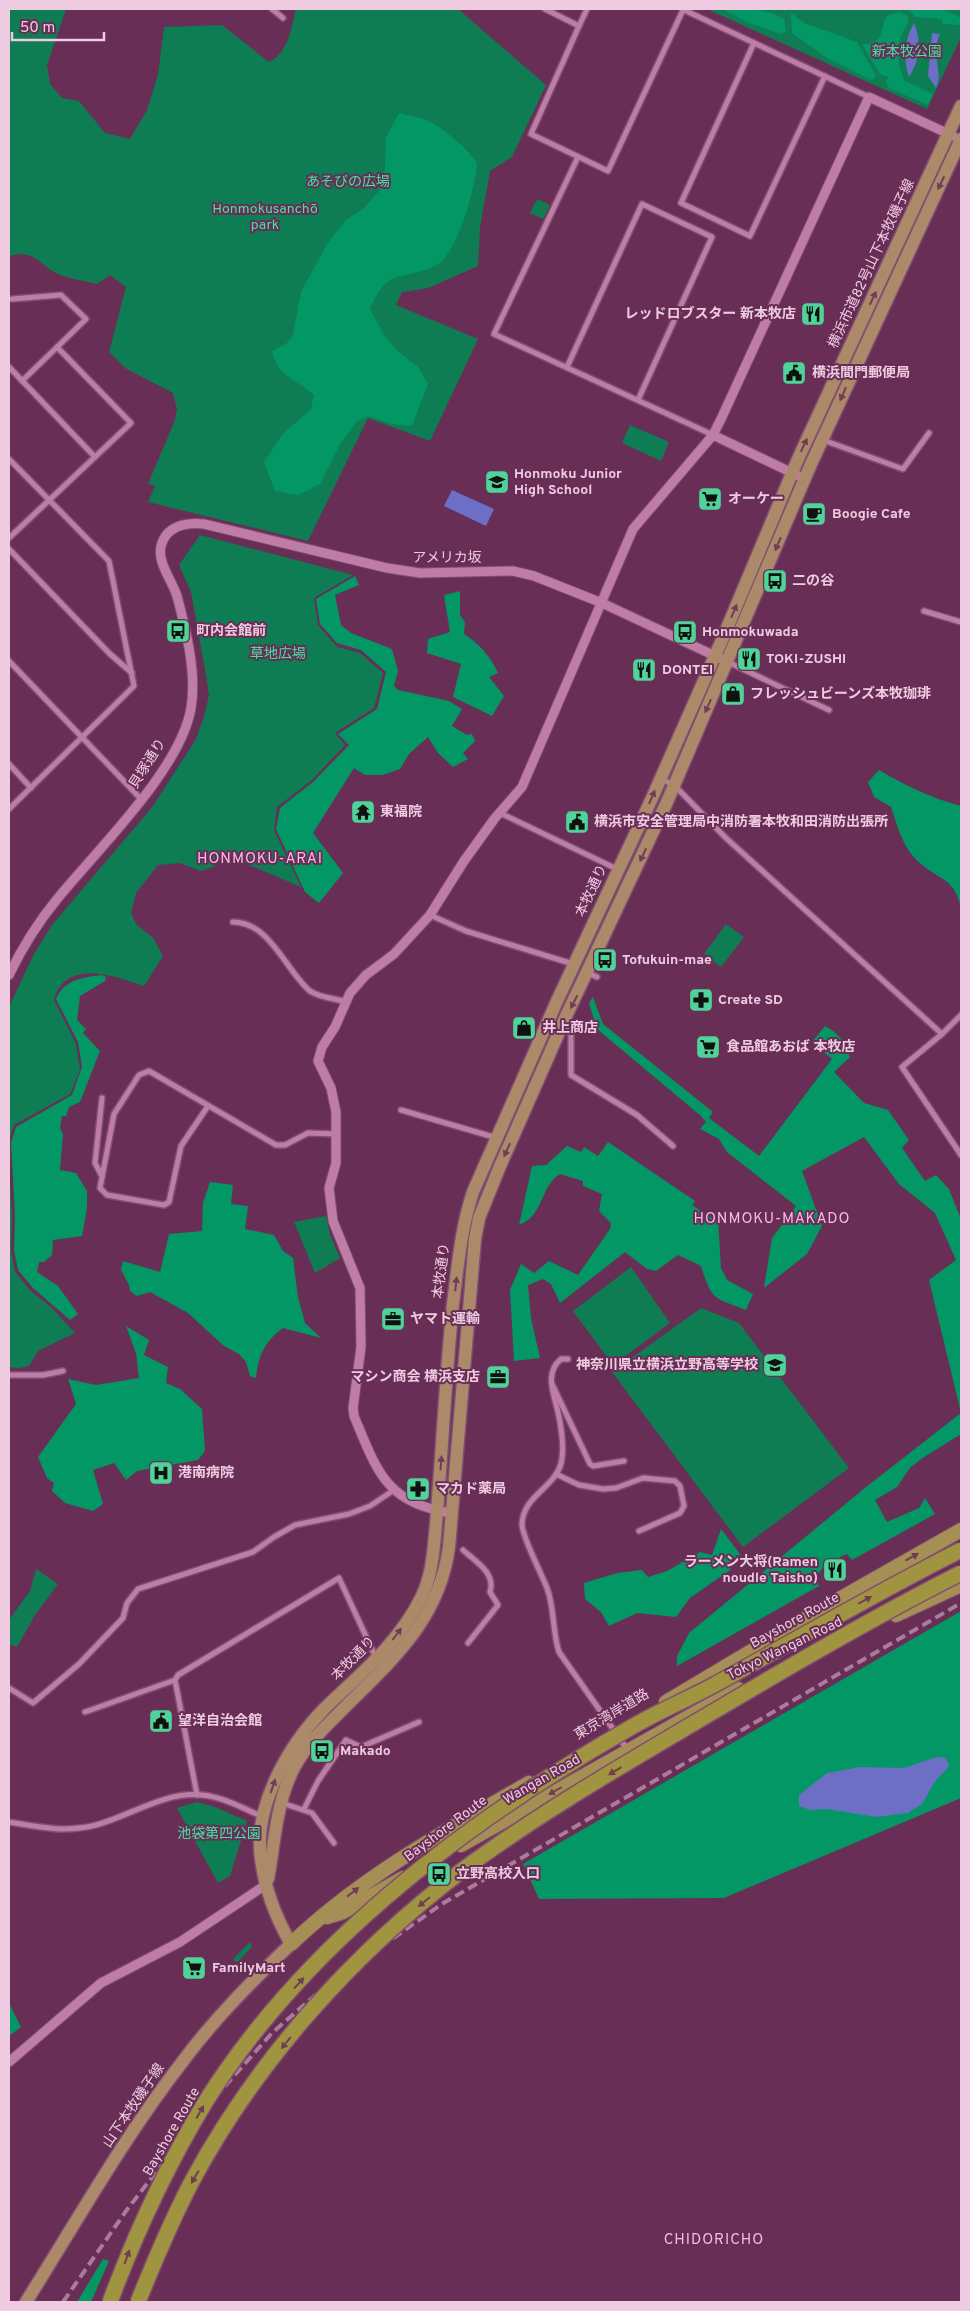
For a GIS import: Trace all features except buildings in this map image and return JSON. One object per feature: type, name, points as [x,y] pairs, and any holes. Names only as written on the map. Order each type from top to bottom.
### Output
[{"type":"highway","name":"東京湾岸道路","points":[[291,1944],[314,1922],[374,1875],[422,1844],[616,1732],[834,1602],[961,1530]]},
{"type":"highway","name":"Bayshore Route","points":[[110,2302],[149,2205],[207,2100],[276,2009],[358,1922],[417,1870],[474,1827],[606,1743],[879,1592],[961,1550]]},
{"type":"highway","points":[[138,2302],[191,2183],[243,2100],[313,2009],[375,1944],[463,1870],[554,1808],[738,1697],[906,1601],[961,1573]]},
{"type":"highway","name":"Tokyo Wangan Road","points":[[628,1750],[775,1669],[961,1585]]},
{"type":"highway","name":"Wangan Road","points":[[314,1922],[343,1912],[628,1750]]},
{"type":"main road","name":"横浜市道82号山下本牧磯子線","points":[[715,656],[792,474],[961,106]]},
{"type":"main road","name":"横浜市道82号山下本牧磯子線","points":[[728,662],[822,440],[961,140]]},
{"type":"main road","name":"本牧通り","points":[[291,1944],[275,1913],[261,1858],[264,1818],[279,1771],[297,1741],[322,1711],[397,1636],[422,1597],[432,1560],[449,1341],[459,1248],[465,1217],[473,1192],[548,1022],[715,656]]},
{"type":"main road","name":"本牧通り","points":[[267,1884],[274,1829],[292,1772],[304,1752],[320,1732],[390,1663],[423,1621],[440,1589],[449,1552],[472,1266],[479,1218],[492,1184],[562,1028],[592,975],[728,662]]},
{"type":"main road","name":"山下本牧磯子線","points":[[26,2302],[88,2202],[183,2061],[227,2008],[291,1944]]},
{"type":"street","points":[[272,9],[283,18]]},
{"type":"street","points":[[545,9],[579,26]]},
{"type":"street","points":[[587,9],[531,134],[608,171],[682,9],[961,140]]},
{"type":"street","points":[[754,43],[680,203],[750,236],[825,76]]},
{"type":"street","points":[[452,1513],[421,1506],[394,1490],[384,1481],[354,1416],[352,1408],[359,1371],[362,1316],[360,1288],[332,1221],[329,1188],[336,1163],[337,1134],[331,1088],[318,1061],[322,1047],[335,1027],[344,1002],[366,975],[394,954],[430,916],[464,861],[522,787],[633,529],[713,435],[869,97]]},
{"type":"street","points":[[578,157],[494,334],[805,479]]},
{"type":"street","points":[[567,367],[642,204],[712,236],[638,400]]},
{"type":"street","points":[[12,299],[61,295],[86,320],[22,381]]},
{"type":"street","points":[[9,538],[131,423],[57,347]]},
{"type":"street","points":[[9,367],[96,457]]},
{"type":"street","points":[[822,440],[903,469],[929,433]]},
{"type":"street","points":[[9,459],[110,561],[134,686],[9,809]]},
{"type":"street","name":"アメリカ坂","points":[[170,532],[189,522],[204,524],[387,568],[420,573],[513,571],[560,585],[728,662]]},
{"type":"street","name":"貝塚通り","points":[[9,974],[23,948],[57,899],[142,800],[172,753],[183,731],[191,709],[192,681],[186,640],[176,594],[161,555],[163,541],[170,532]]},
{"type":"street","points":[[9,549],[110,654],[132,674]]},
{"type":"street","points":[[924,611],[961,622]]},
{"type":"street","points":[[9,661],[142,800]]},
{"type":"street","points":[[728,662],[829,710]]},
{"type":"street","points":[[9,764],[32,788]]},
{"type":"street","points":[[660,779],[674,785],[726,838],[942,1034]]},
{"type":"street","points":[[500,813],[619,870]]},
{"type":"street","points":[[430,916],[466,930],[574,964]]},
{"type":"street","points":[[234,922],[244,922],[269,940],[311,992],[344,1002]]},
{"type":"street","points":[[961,1015],[942,1034],[902,1067],[961,1155]]},
{"type":"street","points":[[548,1022],[571,1032],[571,1076],[637,1115],[673,1146]]},
{"type":"street","points":[[208,1106],[181,1146],[169,1202],[164,1206],[107,1195],[100,1188],[114,1114],[139,1075],[149,1071],[276,1145],[285,1145],[308,1133],[337,1134]]},
{"type":"street","points":[[102,1098],[95,1164],[102,1177]]},
{"type":"street","points":[[401,1110],[497,1138]]},
{"type":"street","points":[[568,1359],[561,1359],[555,1364],[551,1381],[563,1457],[558,1475],[527,1504],[522,1525],[548,1590],[559,1652],[628,1750]]},
{"type":"street","points":[[9,1375],[43,1376],[63,1372]]},
{"type":"street","points":[[551,1381],[590,1464],[593,1466],[624,1461]]},
{"type":"street","points":[[558,1475],[579,1485],[603,1489],[616,1488],[643,1478],[676,1482],[680,1486],[684,1506],[680,1513],[639,1531]]},
{"type":"street","points":[[9,1688],[33,1703],[80,1664],[123,1618],[127,1604],[138,1588],[253,1552],[295,1525],[349,1514],[370,1506],[394,1490]]},
{"type":"street","points":[[463,1550],[492,1577],[490,1592],[498,1605],[468,1643]]},
{"type":"street","points":[[85,1712],[175,1680],[178,1675],[339,1578],[376,1658]]},
{"type":"street","points":[[175,1680],[196,1794]]},
{"type":"street","points":[[304,1809],[318,1781],[346,1740],[361,1747],[419,1722]]},
{"type":"street","points":[[9,1822],[63,1830],[79,1828],[97,1824],[160,1801],[196,1794],[216,1797],[264,1818]]},
{"type":"street","points":[[281,1803],[312,1812],[334,1843]]},
{"type":"street","points":[[9,2062],[101,1983],[180,1942],[267,1884]]},
{"type":"green space","name":"Honmokusanchō park","points":[[9,9],[66,9],[47,65],[50,84],[62,98],[79,101],[105,133],[130,139],[147,110],[158,75],[164,27],[222,25],[269,62],[276,58],[285,46],[296,9],[458,9],[546,85],[512,157],[490,171],[480,227],[478,266],[428,288],[402,292],[396,305],[478,339],[430,441],[368,418],[308,541],[148,502],[155,486],[148,484],[175,420],[177,409],[173,393],[125,368],[109,352],[126,287],[110,275],[97,284],[58,274],[31,256],[18,254],[9,256]]},
{"type":"green space","name":"新本牧公園","points":[[707,9],[961,9],[961,37],[927,109]]},
{"type":"green space","points":[[722,9],[754,10],[778,15],[784,19],[786,32],[781,34],[749,23]]},
{"type":"green space","points":[[908,9],[943,9],[961,18],[961,25],[943,24],[942,19],[915,17]]},
{"type":"green space","points":[[899,12],[908,16],[899,47],[898,58],[901,70],[905,81],[933,94],[928,105],[889,88],[886,82],[888,77],[880,74],[862,44],[869,44],[878,39],[887,16]]},
{"type":"green space","points":[[791,13],[804,23],[857,42],[876,76],[874,79],[871,80],[827,58],[792,33]]},
{"type":"green space","points":[[399,113],[426,120],[440,128],[461,144],[477,163],[473,188],[464,221],[450,250],[442,261],[433,267],[389,281],[383,286],[370,309],[385,337],[401,354],[418,367],[428,384],[412,426],[392,424],[368,416],[356,422],[339,446],[320,484],[298,495],[275,491],[264,462],[283,434],[311,409],[314,395],[288,377],[278,367],[272,351],[286,344],[293,335],[301,292],[327,244],[346,220],[363,209],[379,191],[385,168],[386,138]]},
{"type":"green space","points":[[537,199],[550,205],[543,219],[530,213]]},
{"type":"green space","points":[[630,425],[669,442],[661,461],[622,443]]},
{"type":"green space","name":"草地広場","points":[[200,535],[353,575],[314,598],[318,625],[337,647],[360,653],[383,673],[374,708],[335,733],[345,745],[312,780],[277,807],[274,830],[301,887],[249,865],[227,853],[213,867],[201,871],[180,863],[158,865],[136,893],[131,913],[136,924],[153,938],[163,956],[144,986],[106,975],[80,974],[69,979],[60,987],[54,1000],[76,1044],[80,1070],[70,1094],[14,1125],[9,1141],[9,1007],[34,954],[52,925],[153,806],[195,741],[204,717],[209,695],[206,675],[191,592],[179,565]]},
{"type":"green space","points":[[355,576],[359,585],[335,595],[341,625],[351,633],[392,649],[398,671],[394,686],[398,690],[449,701],[462,709],[452,726],[467,735],[472,734],[475,741],[463,753],[468,759],[453,767],[438,753],[428,737],[409,754],[400,769],[383,775],[365,775],[354,768],[313,833],[343,873],[319,903],[305,892],[276,829],[280,808],[313,782],[349,745],[338,734],[377,709],[386,672],[361,650],[337,643],[320,624],[316,599]]},
{"type":"green space","points":[[460,591],[460,615],[465,622],[464,634],[488,655],[498,673],[489,677],[504,696],[492,716],[453,697],[461,664],[427,653],[428,639],[450,632],[444,595]]},
{"type":"green space","points":[[879,770],[919,791],[961,806],[961,907],[955,890],[951,885],[921,864],[905,845],[891,807],[874,797],[868,782]]},
{"type":"green space","points":[[726,924],[744,937],[721,967],[704,954]]},
{"type":"green space","points":[[102,975],[106,977],[105,981],[80,996],[77,1020],[86,1029],[83,1033],[100,1051],[80,1102],[69,1107],[66,1116],[62,1116],[60,1128],[63,1134],[60,1170],[76,1173],[87,1191],[87,1208],[82,1236],[53,1240],[52,1255],[44,1262],[39,1262],[37,1272],[58,1286],[78,1314],[70,1320],[33,1288],[18,1270],[14,1250],[15,1216],[11,1143],[16,1127],[72,1095],[82,1067],[78,1042],[56,999],[69,983]]},
{"type":"green space","points":[[593,997],[603,1024],[713,1112],[709,1118],[759,1156],[832,1059],[812,1042],[825,1026],[838,1035],[844,1042],[850,1057],[834,1072],[864,1103],[888,1110],[909,1140],[902,1148],[925,1181],[936,1175],[949,1189],[961,1219],[961,1413],[929,1280],[956,1260],[935,1213],[899,1184],[864,1137],[802,1171],[822,1226],[807,1254],[764,1288],[772,1238],[796,1206],[727,1152],[719,1139],[700,1129],[706,1122],[701,1116],[597,1029],[589,1003]]},
{"type":"green space","points":[[608,1142],[695,1201],[692,1205],[708,1216],[718,1219],[721,1268],[727,1280],[753,1294],[746,1310],[720,1300],[715,1296],[708,1286],[701,1266],[678,1255],[656,1271],[647,1269],[625,1252],[560,1303],[551,1284],[543,1279],[528,1285],[531,1318],[540,1358],[514,1361],[510,1290],[521,1264],[534,1273],[549,1261],[578,1275],[610,1229],[611,1223],[599,1211],[602,1194],[583,1186],[583,1181],[560,1174],[549,1186],[533,1215],[519,1225],[532,1166],[546,1165],[567,1146],[581,1152],[584,1147],[598,1156]]},
{"type":"green space","points":[[9,1162],[12,1217],[11,1251],[15,1272],[31,1291],[52,1308],[75,1333],[38,1351],[29,1366],[19,1368],[9,1367]]},
{"type":"green space","points":[[210,1182],[233,1185],[231,1204],[248,1206],[245,1229],[274,1235],[283,1251],[293,1258],[298,1297],[305,1323],[321,1338],[283,1328],[267,1344],[261,1356],[256,1378],[250,1376],[246,1362],[239,1354],[224,1346],[188,1313],[150,1292],[137,1296],[130,1291],[121,1270],[123,1261],[160,1272],[169,1234],[202,1231],[203,1203]]},
{"type":"green space","points":[[326,1216],[330,1235],[340,1258],[315,1273],[294,1222]]},
{"type":"green space","points":[[631,1267],[670,1323],[613,1365],[573,1311]]},
{"type":"green space","points":[[701,1308],[739,1323],[849,1468],[743,1547],[612,1372]]},
{"type":"green space","points":[[126,1326],[149,1340],[144,1355],[168,1367],[166,1383],[180,1389],[202,1409],[205,1451],[198,1460],[137,1471],[126,1480],[114,1463],[93,1470],[103,1504],[93,1511],[65,1503],[52,1491],[54,1483],[47,1478],[38,1457],[76,1404],[68,1379],[96,1385],[139,1378],[136,1353]]},
{"type":"green space","points":[[961,1413],[961,1434],[921,1459],[910,1468],[897,1487],[875,1500],[887,1522],[919,1508],[925,1498],[935,1514],[852,1560],[847,1554],[827,1563],[816,1576],[819,1586],[677,1666],[677,1656],[689,1633],[866,1487]]},
{"type":"green space","points":[[721,1529],[740,1554],[730,1570],[690,1598],[676,1617],[637,1613],[609,1626],[601,1612],[585,1599],[584,1583],[617,1573],[642,1570],[648,1577],[667,1571],[700,1552],[712,1555]]},
{"type":"green space","points":[[36,1569],[58,1584],[35,1615],[17,1647],[9,1644],[9,1620],[30,1591]]},
{"type":"green space","points":[[961,1611],[961,1798],[724,1898],[539,1899],[523,1864]]},
{"type":"green space","name":"池袋第四公園","points":[[197,1802],[215,1807],[247,1821],[230,1876],[218,1883],[177,1808]]},
{"type":"green space","points":[[250,1942],[252,1947],[238,1962],[234,1961],[234,1958]]},
{"type":"green space","points":[[9,2003],[21,2027],[9,2036]]},
{"type":"green space","points":[[103,2259],[109,2261],[91,2302],[77,2302]]},
{"type":"shaded area","points":[[914,23],[917,30],[919,51],[916,64],[909,77],[906,63],[906,43]]},
{"type":"shaded area","points":[[932,33],[940,34],[936,49],[939,76],[936,88],[928,76]]},
{"type":"shaded area","points":[[452,490],[494,509],[486,526],[444,506]]},
{"type":"shaded area","points":[[937,1757],[946,1758],[949,1766],[934,1783],[922,1804],[908,1813],[876,1817],[827,1809],[810,1810],[799,1806],[799,1795],[827,1773],[860,1767],[904,1768]]},
{"type":"railway","points":[[63,2302],[126,2211],[203,2111],[272,2033],[328,1984],[442,1904],[961,1603]]},
{"type":"place","name":"レッドロブスター 新本牧店","points":[[813,314]]},
{"type":"place","name":"横浜間門郵便局","points":[[794,373]]},
{"type":"place","name":"Honmoku Junior High School","points":[[497,482]]},
{"type":"place","name":"オーケー","points":[[710,499]]},
{"type":"place","name":"Boogie Cafe","points":[[814,514]]},
{"type":"place","name":"二の谷","points":[[775,581]]},
{"type":"place","name":"町内会館前","points":[[178,631]]},
{"type":"place","name":"Honmokuwada","points":[[685,632]]},
{"type":"place","name":"TOKI-ZUSHI","points":[[749,659]]},
{"type":"place","name":"DONTEI","points":[[644,670]]},
{"type":"place","name":"フレッシュビーンズ本牧珈琲","points":[[733,694]]},
{"type":"place","name":"東福院","points":[[363,812]]},
{"type":"place","name":"横浜市安全管理局中消防署本牧和田消防出張所","points":[[577,822]]},
{"type":"place","name":"Tofukuin-mae","points":[[605,960]]},
{"type":"place","name":"Create SD","points":[[701,1000]]},
{"type":"place","name":"井上商店","points":[[524,1028]]},
{"type":"place","name":"食品館あおば 本牧店","points":[[708,1047]]},
{"type":"place","name":"ヤマト運輸","points":[[393,1319]]},
{"type":"place","name":"神奈川県立横浜立野高等学校","points":[[775,1365]]},
{"type":"place","name":"マシン商会 横浜支店","points":[[498,1377]]},
{"type":"place","name":"港南病院","points":[[161,1473]]},
{"type":"place","name":"マカド薬局","points":[[418,1489]]},
{"type":"place","name":"ラーメン大将(Ramen noudle Taisho)","points":[[835,1570]]},
{"type":"place","name":"望洋自治会館","points":[[161,1721]]},
{"type":"place","name":"Makado","points":[[322,1751]]},
{"type":"place","name":"立野高校入口","points":[[439,1874]]},
{"type":"place","name":"FamilyMart","points":[[194,1968]]},
{"type":"district","name":"HONMOKU-ARAI","points":[[260,859]]},
{"type":"district","name":"HONMOKU-MAKADO","points":[[772,1219]]},
{"type":"district","name":"CHIDORICHO","points":[[714,2240]]},
{"type":"park label","name":"あそびの広場","points":[[348,182]]}]
